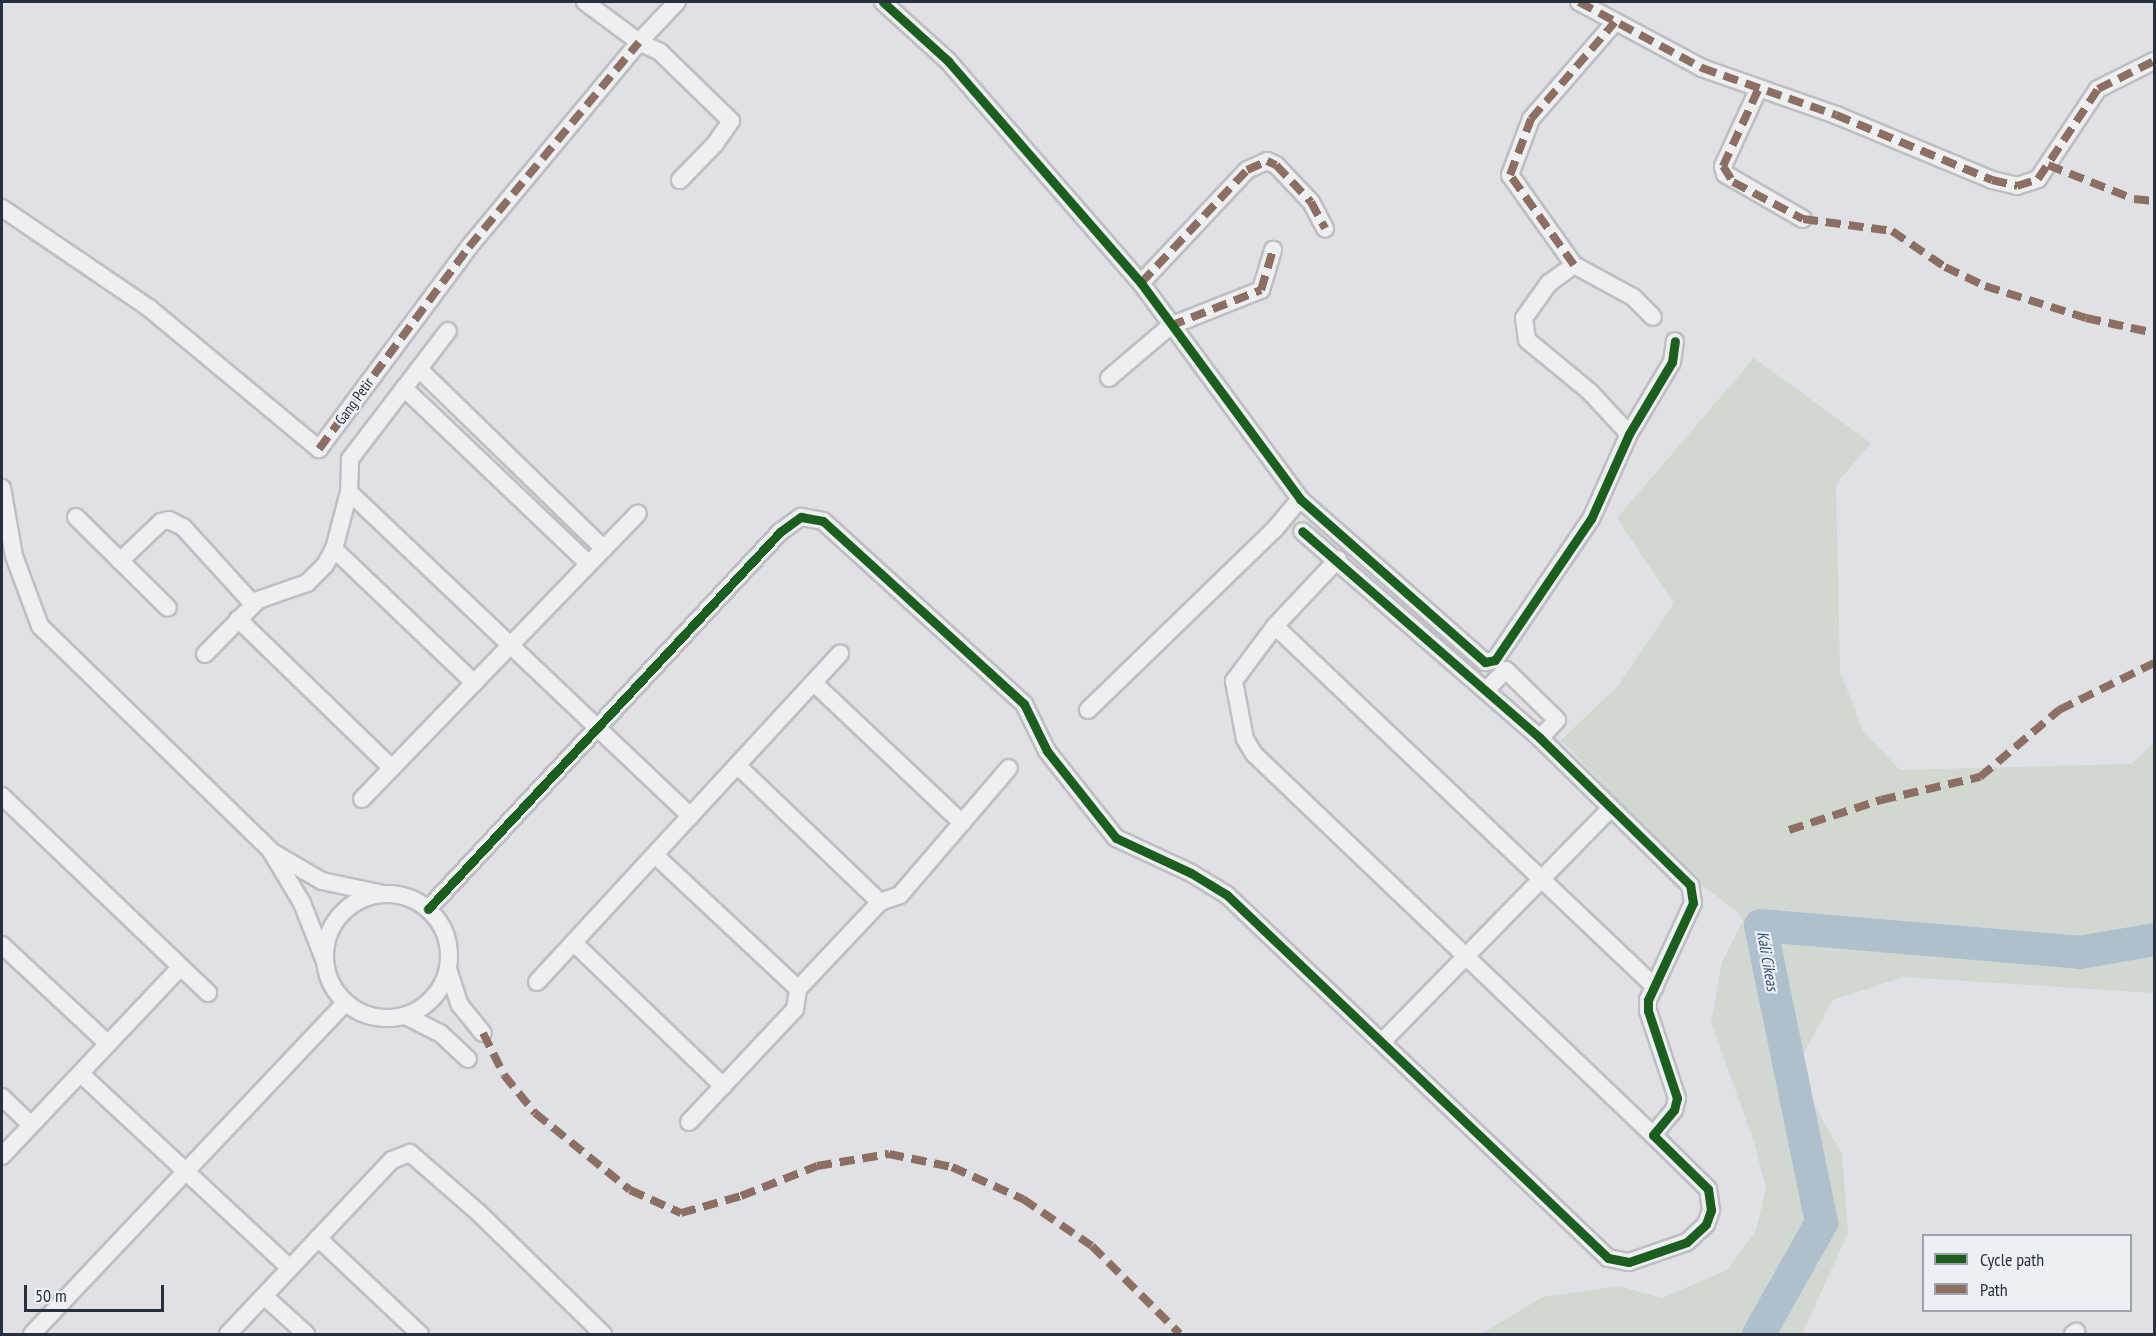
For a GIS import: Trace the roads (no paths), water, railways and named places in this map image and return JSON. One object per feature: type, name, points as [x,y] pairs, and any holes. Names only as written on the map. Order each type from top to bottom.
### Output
[{"type":"street","points":[[585,2],[639,42],[660,52],[728,114],[731,121],[680,180]]},
{"type":"street","points":[[639,42],[677,2]]},
{"type":"street","points":[[883,2],[948,62],[1141,283],[1170,326],[1300,499],[1382,568],[1475,657],[1485,662],[1496,660],[1591,519],[1629,434],[1672,362],[1675,341]]},
{"type":"street","points":[[1579,2],[1702,68],[1758,90],[1836,114],[1992,180],[2017,186],[2038,178],[2098,89],[2154,61]]},
{"type":"street","points":[[1615,22],[1531,119],[1510,175],[1574,266],[1633,297],[1653,317]]},
{"type":"street","name":"Gang Petir","points":[[2,208],[149,308],[319,449],[469,246],[639,42]]},
{"type":"street","points":[[1758,90],[1723,166],[1725,174],[1803,219]]},
{"type":"street","points":[[1141,283],[1247,170],[1267,161],[1276,165],[1311,202],[1325,228]]},
{"type":"street","points":[[1109,378],[1170,326],[1261,290],[1273,250]]},
{"type":"street","points":[[1574,266],[1549,283],[1524,318],[1527,340],[1590,392],[1629,434]]},
{"type":"street","points":[[205,654],[253,604],[307,583],[334,549],[349,492],[350,459],[448,331]]},
{"type":"street","points":[[419,369],[604,549]]},
{"type":"street","points":[[404,388],[589,564]]},
{"type":"street","points":[[495,474],[510,458]]},
{"type":"street","points":[[2,488],[14,556],[40,626],[272,852],[322,881],[407,897],[428,909],[442,926],[449,947],[448,969],[440,989],[426,1005],[406,1016],[385,1019],[363,1014],[345,1003],[330,983],[324,959],[302,903],[272,852]]},
{"type":"street","points":[[349,492],[691,816]]},
{"type":"street","points":[[1088,710],[1266,538],[1300,499]]},
{"type":"street","points":[[362,799],[638,513]]},
{"type":"street","points":[[76,517],[168,608]]},
{"type":"street","points":[[428,909],[780,532],[801,517],[824,521],[1024,704],[1047,751],[1116,838],[1191,873],[1227,896],[1608,1258],[1629,1262],[1676,1248],[1706,1224],[1711,1210],[1708,1189],[1702,1179],[1653,1135],[1254,754],[1245,739],[1234,681],[1275,626],[1338,559]]},
{"type":"street","points":[[120,561],[161,522],[169,520],[183,527],[253,604]]},
{"type":"street","points":[[1302,531],[1338,559],[1540,738],[1690,885],[1694,895],[1655,987],[1648,1011],[1677,1098],[1674,1110],[1653,1135]]},
{"type":"street","points":[[334,549],[474,683]]},
{"type":"street","points":[[238,619],[392,768]]},
{"type":"street","points":[[1275,626],[1655,987]]},
{"type":"street","points":[[537,982],[840,654]]},
{"type":"street","points":[[1486,690],[1506,670],[1557,720],[1540,738]]},
{"type":"street","points":[[814,683],[962,823]]},
{"type":"street","points":[[738,765],[880,902]]},
{"type":"street","points":[[688,1122],[795,1009],[798,989],[880,902],[900,895],[1009,768]]},
{"type":"street","points":[[2,796],[208,993]]},
{"type":"street","points":[[1382,1042],[1611,808]]},
{"type":"street","points":[[655,855],[798,989]]},
{"type":"street","points":[[324,959],[327,935],[340,915],[359,900],[383,894]]},
{"type":"street","points":[[574,943],[723,1086]]},
{"type":"street","points":[[2,945],[108,1044]]},
{"type":"street","points":[[2,1156],[181,967]]},
{"type":"street","points":[[448,969],[460,1005],[483,1033]]},
{"type":"street","points":[[32,1335],[185,1170],[345,1003]]},
{"type":"street","points":[[406,1016],[440,1033],[468,1059]]},
{"type":"street","points":[[81,1074],[290,1268]]},
{"type":"street","points":[[2,1097],[31,1125]]},
{"type":"street","points":[[228,1335],[392,1160],[402,1154],[415,1154],[603,1335]]},
{"type":"street","points":[[318,1238],[420,1335]]},
{"type":"street","points":[[264,1296],[306,1335]]},
{"type":"waterway","name":"Kali Cikeas","points":[[1758,1334],[1821,1222],[1760,925],[2079,952],[2154,939]]}]
